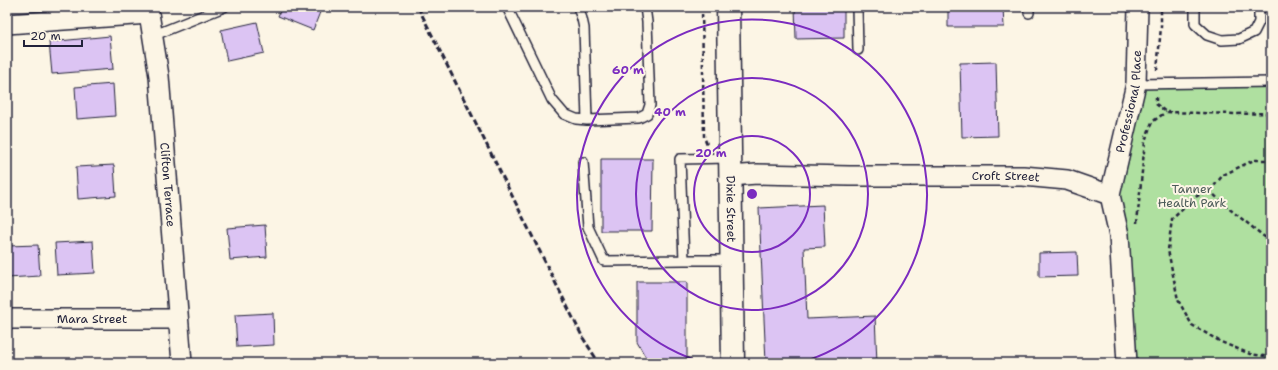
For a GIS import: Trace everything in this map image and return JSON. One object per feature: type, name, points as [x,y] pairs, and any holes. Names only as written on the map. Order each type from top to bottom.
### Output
[{"type":"street","name":"Dixie Street","points":[[728,7],[724,162],[731,260],[733,363]]},
{"type":"street","name":"Professional Place","points":[[1110,195],[1136,84],[1138,7]]},
{"type":"street","name":"Clifton Terrace","points":[[148,11],[158,76],[182,363]]},
{"type":"street","points":[[7,24],[148,11]]},
{"type":"street","name":"Croft Street","points":[[724,162],[757,174],[849,176],[1023,176],[1067,180],[1110,195]]},
{"type":"street","points":[[1110,195],[1119,235],[1127,363]]},
{"type":"street","name":"Mara Street","points":[[7,319],[178,319]]},
{"type":"lane","points":[[152,36],[224,7]]},
{"type":"lane","points":[[507,7],[552,100],[564,114],[576,119],[587,120],[638,118],[647,114],[650,105],[647,22],[645,7]]},
{"type":"lane","points":[[578,7],[584,28],[587,120]]},
{"type":"lane","points":[[857,7],[858,50]]},
{"type":"lane","points":[[1195,7],[1195,24],[1207,35],[1222,40],[1239,39],[1254,32],[1259,22],[1259,7]]},
{"type":"lane","points":[[1136,84],[1271,82]]},
{"type":"lane","points":[[684,260],[680,159],[724,162]]},
{"type":"lane","points":[[583,162],[588,227],[604,261],[731,260]]},
{"type":"path","points":[[702,7],[704,137],[724,162]]},
{"type":"path","points":[[1138,225],[1137,217],[1145,141],[1152,122],[1166,112]]},
{"type":"path","points":[[1271,160],[1254,160],[1223,175],[1210,190],[1197,196],[1172,219],[1168,250],[1178,300],[1192,325],[1221,342],[1250,354],[1271,357]]},
{"type":"path","points":[[1210,190],[1227,207],[1271,242]]},
{"type":"green space","name":"Tanner Health Park","points":[[1136,84],[1271,87],[1271,363],[1127,363],[1110,195]]},
{"type":"building","points":[[282,7],[322,7],[313,30],[278,16]]},
{"type":"building","points":[[795,7],[844,7],[844,38],[796,39]]},
{"type":"building","points":[[948,7],[1003,7],[1004,27],[948,27]]},
{"type":"building","points":[[257,22],[264,53],[227,61],[221,30]]},
{"type":"building","points":[[110,36],[113,69],[52,74],[49,42]]},
{"type":"building","points":[[996,62],[998,136],[962,137],[960,63]]},
{"type":"building","points":[[113,84],[115,116],[77,119],[75,87]]},
{"type":"building","points":[[601,159],[653,159],[652,231],[601,231]]},
{"type":"building","points":[[114,165],[116,196],[78,199],[76,167]]},
{"type":"building","points":[[823,205],[825,247],[804,248],[807,319],[875,316],[877,363],[766,363],[759,208]]},
{"type":"building","points":[[265,225],[267,257],[230,260],[227,228]]},
{"type":"building","points":[[93,241],[95,273],[57,275],[55,243]]},
{"type":"building","points":[[38,245],[40,276],[7,278],[7,246]]},
{"type":"building","points":[[1077,252],[1078,276],[1039,277],[1039,253]]},
{"type":"building","points":[[637,282],[687,282],[687,363],[649,363],[637,342]]},
{"type":"building","points":[[273,313],[274,345],[237,347],[235,315]]},
{"type":"railway","points":[[418,7],[583,338],[599,363]]}]
